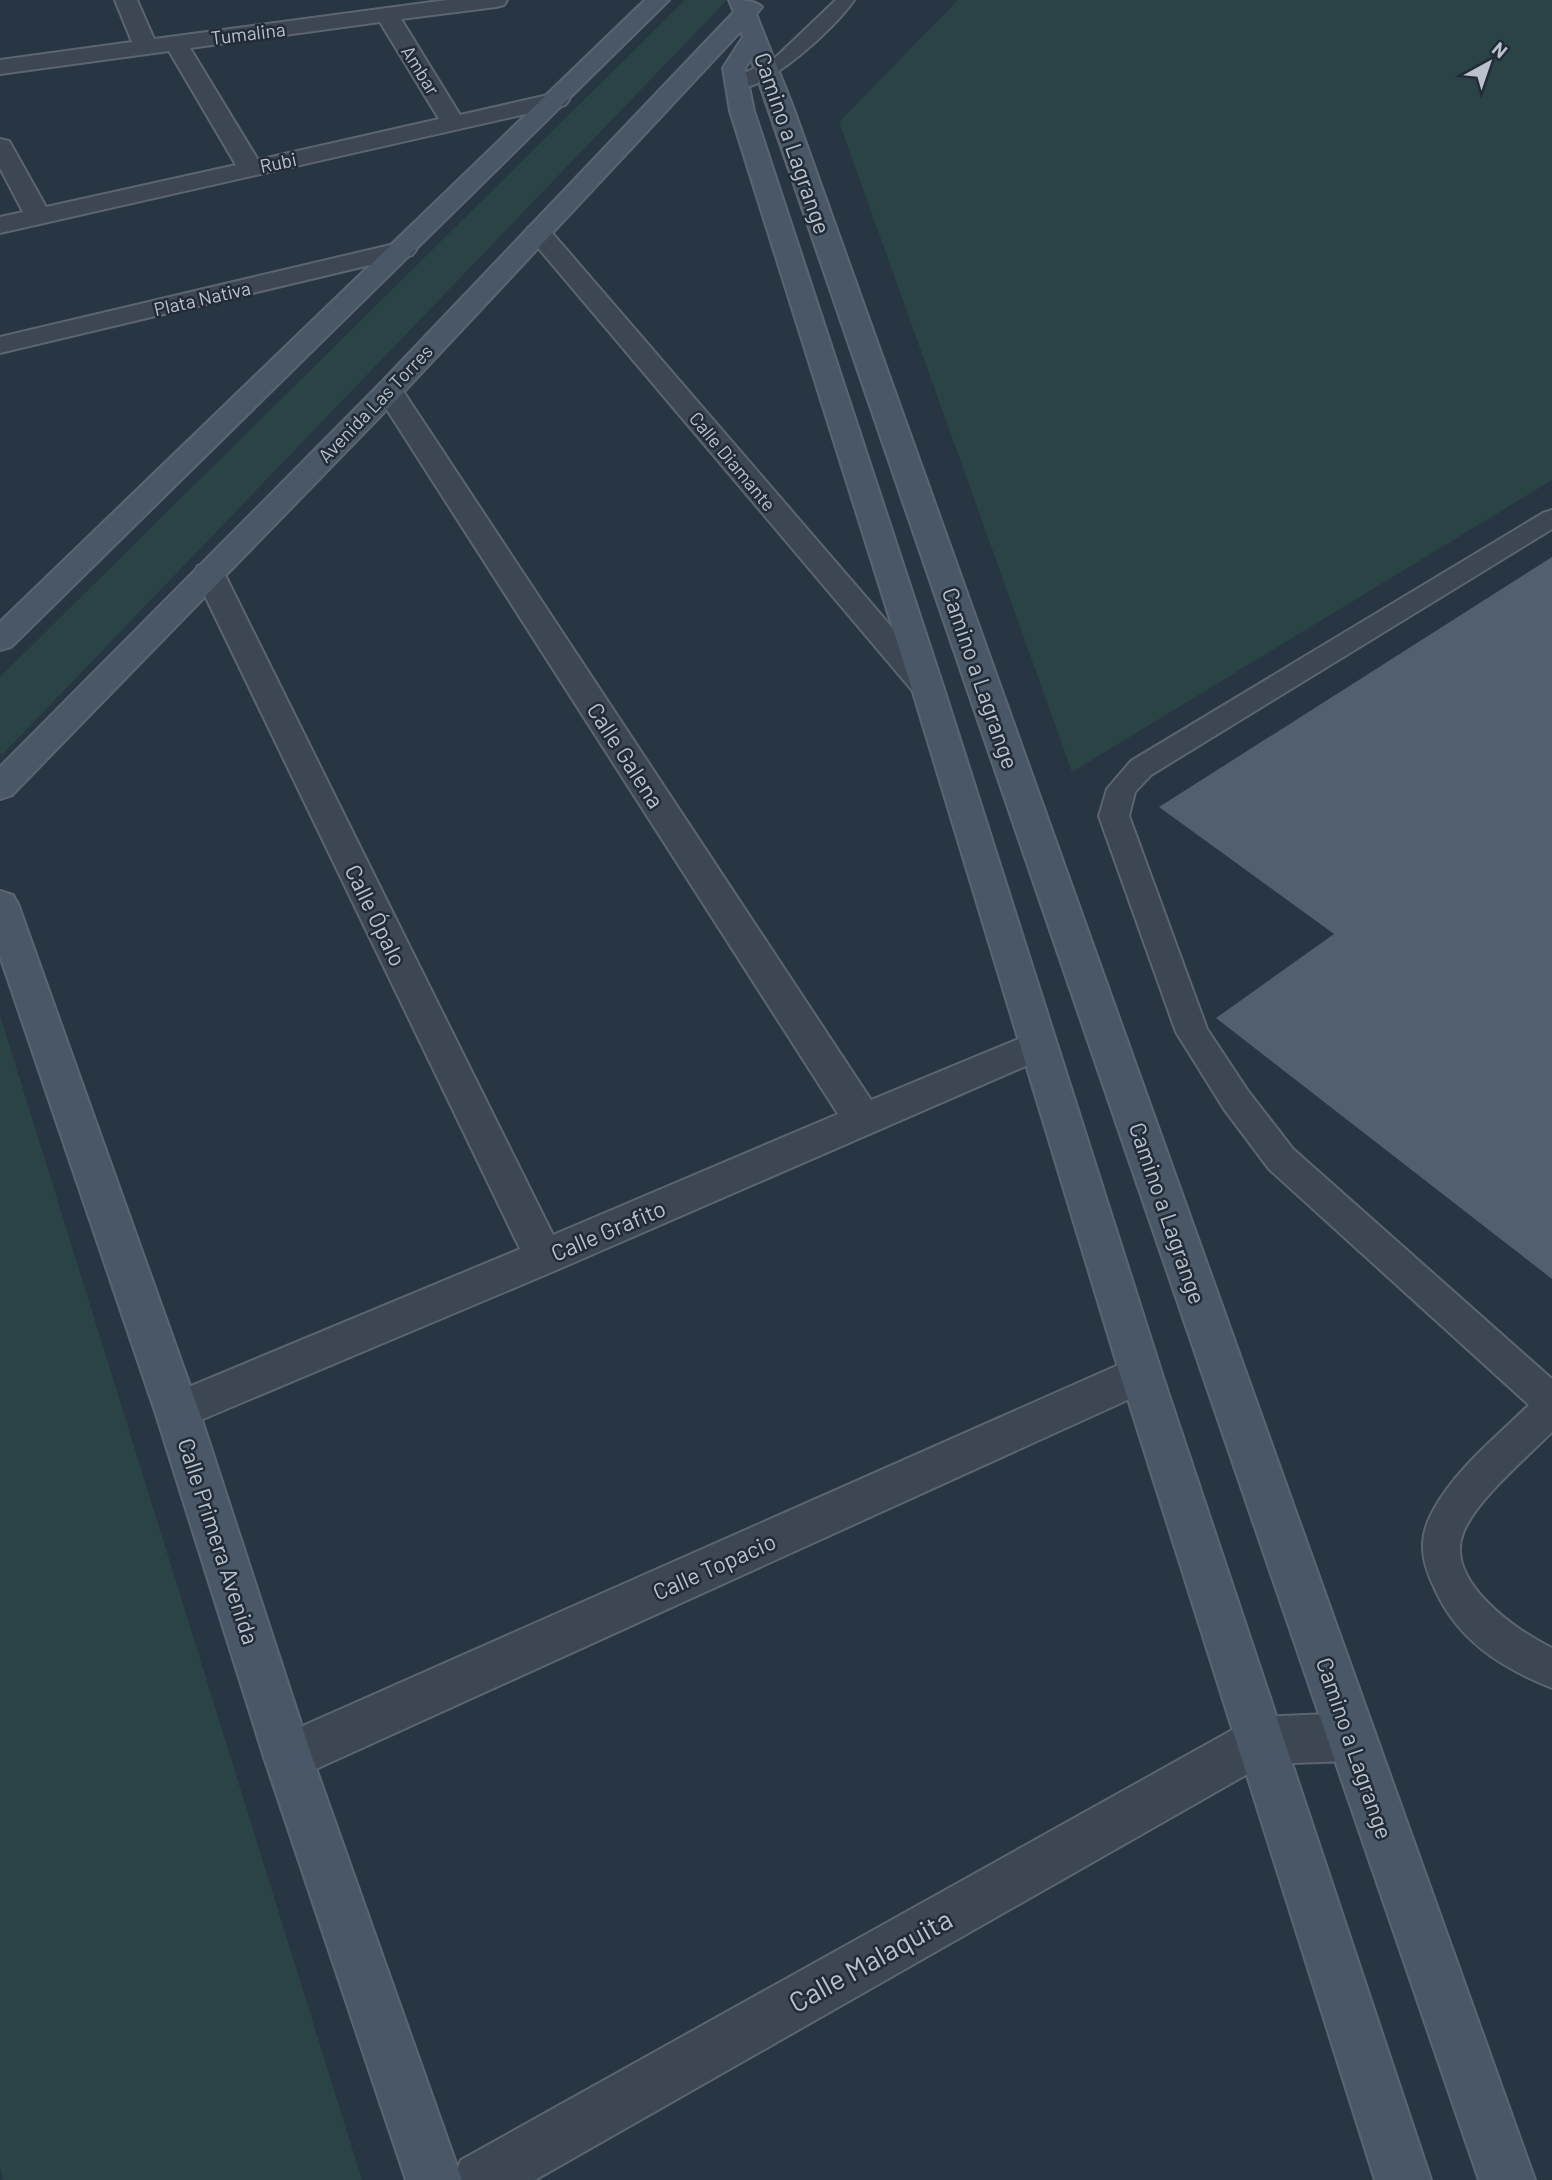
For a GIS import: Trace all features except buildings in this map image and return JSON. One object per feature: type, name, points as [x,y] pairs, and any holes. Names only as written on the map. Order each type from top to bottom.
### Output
[{"type":"street","points":[[126,0],[145,47]]},
{"type":"street","name":"Tumalina","points":[[0,67],[496,0]]},
{"type":"street","points":[[0,640],[658,0]]},
{"type":"street","name":"Camino a Lagrange","points":[[749,12],[734,68],[752,78],[1351,1737],[1507,2180]]},
{"type":"street","name":"Avenida Las Torres","points":[[0,788],[388,391],[749,12]]},
{"type":"street","name":"Ambar","points":[[387,15],[454,124]]},
{"type":"street","points":[[175,42],[250,167]]},
{"type":"street","name":"Camino a Lagrange","points":[[752,78],[742,111],[928,690],[1141,1374],[1403,2180]]},
{"type":"street","name":"Rubi","points":[[0,225],[557,100]]},
{"type":"street","points":[[0,146],[38,216]]},
{"type":"street","name":"Calle Diamante","points":[[538,232],[928,690]]},
{"type":"street","name":"Plata Nativa","points":[[0,345],[403,250]]},
{"type":"street","name":"Calle Galena","points":[[388,391],[863,1120]]},
{"type":"street","name":"Calle Ópalo","points":[[209,573],[544,1257]]},
{"type":"street","name":"Calle Primera Avenida","points":[[0,904],[177,1411],[288,1757],[434,2180]]},
{"type":"street","name":"Calle Grafito","points":[[177,1411],[1038,1045]]},
{"type":"street","name":"Calle Topacio","points":[[288,1757],[1141,1374]]},
{"type":"street","points":[[1260,1741],[1351,1737]]},
{"type":"street","name":"Calle Malaquita","points":[[481,2180],[1260,1741]]},
{"type":"lane","points":[[752,78],[782,62],[839,9],[845,0]]},
{"type":"lane","points":[[1552,518],[1141,768],[1115,796],[1114,816],[1192,1032],[1236,1100],[1281,1160],[1552,1404],[1457,1506],[1441,1535],[1444,1569],[1467,1610],[1497,1640],[1552,1668]]},
{"type":"green space","points":[[685,0],[727,0],[3,754],[0,753],[0,677]]},
{"type":"green space","points":[[958,0],[1552,0],[1552,480],[1072,772],[839,122]]},
{"type":"green space","points":[[0,1015],[362,2180],[3,2180],[0,2168]]}]
